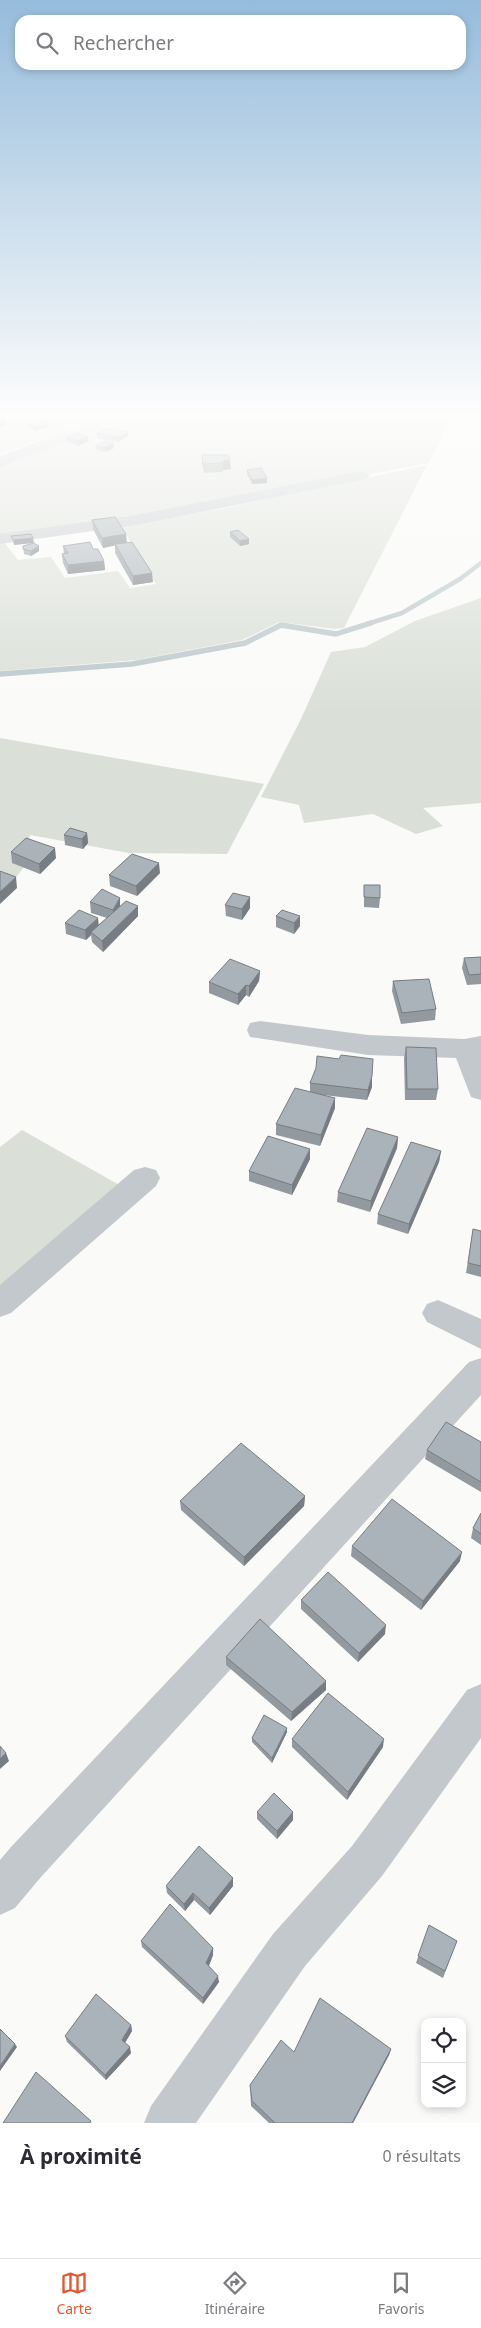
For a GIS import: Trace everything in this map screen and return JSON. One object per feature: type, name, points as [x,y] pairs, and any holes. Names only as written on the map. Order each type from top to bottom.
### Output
[{"type":"street","points":[[0,539],[74,530],[151,517]]},
{"type":"street","points":[[260,1030],[368,1045],[475,1047]]},
{"type":"street","points":[[475,1047],[468,1053],[481,1090]]},
{"type":"street","points":[[0,1304],[145,1178]]},
{"type":"street","points":[[438,1313],[481,1335]]},
{"type":"street","points":[[0,1893],[26,1862],[481,1372]]},
{"type":"street","points":[[168,2123],[290,1950],[367,1861],[481,1704]]},
{"type":"shaded area","points":[[0,517],[127,517],[0,536]]},
{"type":"shaded area","points":[[173,517],[400,517],[344,628],[335,629],[279,622],[242,640],[136,660],[0,671],[0,542],[4,542],[18,560],[51,557],[65,578],[118,571],[130,588],[156,584],[121,526]]},
{"type":"shaded area","points":[[481,598],[481,803],[423,808],[443,826],[416,834],[373,814],[304,823],[299,805],[261,797],[301,719],[331,652],[365,647],[415,621]]},
{"type":"shaded area","points":[[0,738],[264,784],[227,854],[129,853],[30,835],[24,867],[14,880],[0,870]]},
{"type":"shaded area","points":[[22,1130],[130,1191],[0,1296],[0,1147]]},
{"type":"building","points":[[115,517],[126,534],[102,538],[92,520]]},
{"type":"building","points":[[238,530],[249,539],[240,541],[230,532]]},
{"type":"building","points":[[31,534],[33,538],[13,540],[11,536]]},
{"type":"building","points":[[90,542],[93,549],[98,549],[104,561],[68,565],[62,554],[68,553],[63,546]]},
{"type":"building","points":[[132,542],[152,573],[133,576],[115,544]]},
{"type":"building","points":[[34,543],[39,546],[31,551],[23,549],[23,546]]},
{"type":"building","points":[[70,828],[87,833],[82,839],[64,835]]},
{"type":"building","points":[[26,838],[55,848],[39,864],[11,852]]},
{"type":"building","points":[[132,854],[159,863],[136,886],[109,875]]},
{"type":"building","points":[[0,871],[16,877],[0,892]]},
{"type":"building","points":[[364,885],[380,885],[380,898],[364,897]]},
{"type":"building","points":[[102,889],[120,898],[113,910],[90,902]]},
{"type":"building","points":[[233,893],[250,897],[242,909],[225,905]]},
{"type":"building","points":[[126,901],[138,906],[102,941],[91,932]]},
{"type":"building","points":[[79,910],[98,918],[85,930],[65,923]]},
{"type":"building","points":[[282,910],[300,916],[294,923],[276,916]]},
{"type":"building","points":[[481,957],[481,974],[469,975],[464,958]]},
{"type":"building","points":[[230,959],[260,971],[249,986],[246,985],[238,994],[209,982]]},
{"type":"building","points":[[429,979],[436,1009],[402,1013],[393,981]]},
{"type":"building","points":[[406,1047],[436,1048],[438,1089],[407,1089]]},
{"type":"building","points":[[341,1055],[373,1059],[372,1076],[368,1090],[310,1083],[316,1068],[317,1056],[339,1059]]},
{"type":"building","points":[[295,1088],[335,1098],[321,1135],[276,1124]]},
{"type":"building","points":[[367,1128],[398,1137],[371,1201],[338,1192]]},
{"type":"building","points":[[268,1136],[310,1149],[292,1185],[249,1171]]},
{"type":"building","points":[[411,1142],[441,1151],[409,1224],[378,1214]]},
{"type":"building","points":[[473,1229],[481,1231],[481,1266],[468,1263]]},
{"type":"building","points":[[446,1422],[481,1442],[481,1482],[427,1450]]},
{"type":"building","points":[[241,1443],[305,1496],[244,1557],[180,1501]]},
{"type":"building","points":[[392,1499],[462,1552],[423,1601],[352,1546]]},
{"type":"building","points":[[481,1513],[481,1534],[473,1528]]},
{"type":"building","points":[[328,1572],[386,1625],[359,1653],[301,1600]]},
{"type":"building","points":[[260,1619],[326,1681],[292,1712],[226,1657]]},
{"type":"building","points":[[328,1693],[384,1739],[348,1792],[292,1739]]},
{"type":"building","points":[[264,1715],[287,1728],[272,1758],[252,1738]]},
{"type":"building","points":[[0,1746],[6,1753],[0,1759]]},
{"type":"building","points":[[274,1793],[293,1812],[277,1831],[257,1812]]},
{"type":"building","points":[[199,1846],[233,1878],[209,1908],[193,1893],[184,1904],[166,1886]]},
{"type":"building","points":[[170,1904],[213,1948],[206,1963],[218,1976],[203,1998],[141,1941]]},
{"type":"building","points":[[429,1925],[457,1941],[445,1971],[418,1956]]},
{"type":"building","points":[[96,1994],[131,2025],[122,2040],[130,2047],[105,2075],[65,2036]]},
{"type":"building","points":[[320,1998],[391,2049],[352,2123],[275,2123],[252,2101],[250,2085],[281,2040],[294,2052]]},
{"type":"building","points":[[0,2029],[15,2044],[0,2066]]},
{"type":"building","points":[[36,2072],[91,2121],[90,2123],[3,2123]]},
{"type":"waterway","points":[[367,624],[402,613],[460,579],[481,563]]},
{"type":"waterway","points":[[0,674],[132,664],[245,643],[281,625],[336,634],[371,623]]}]
